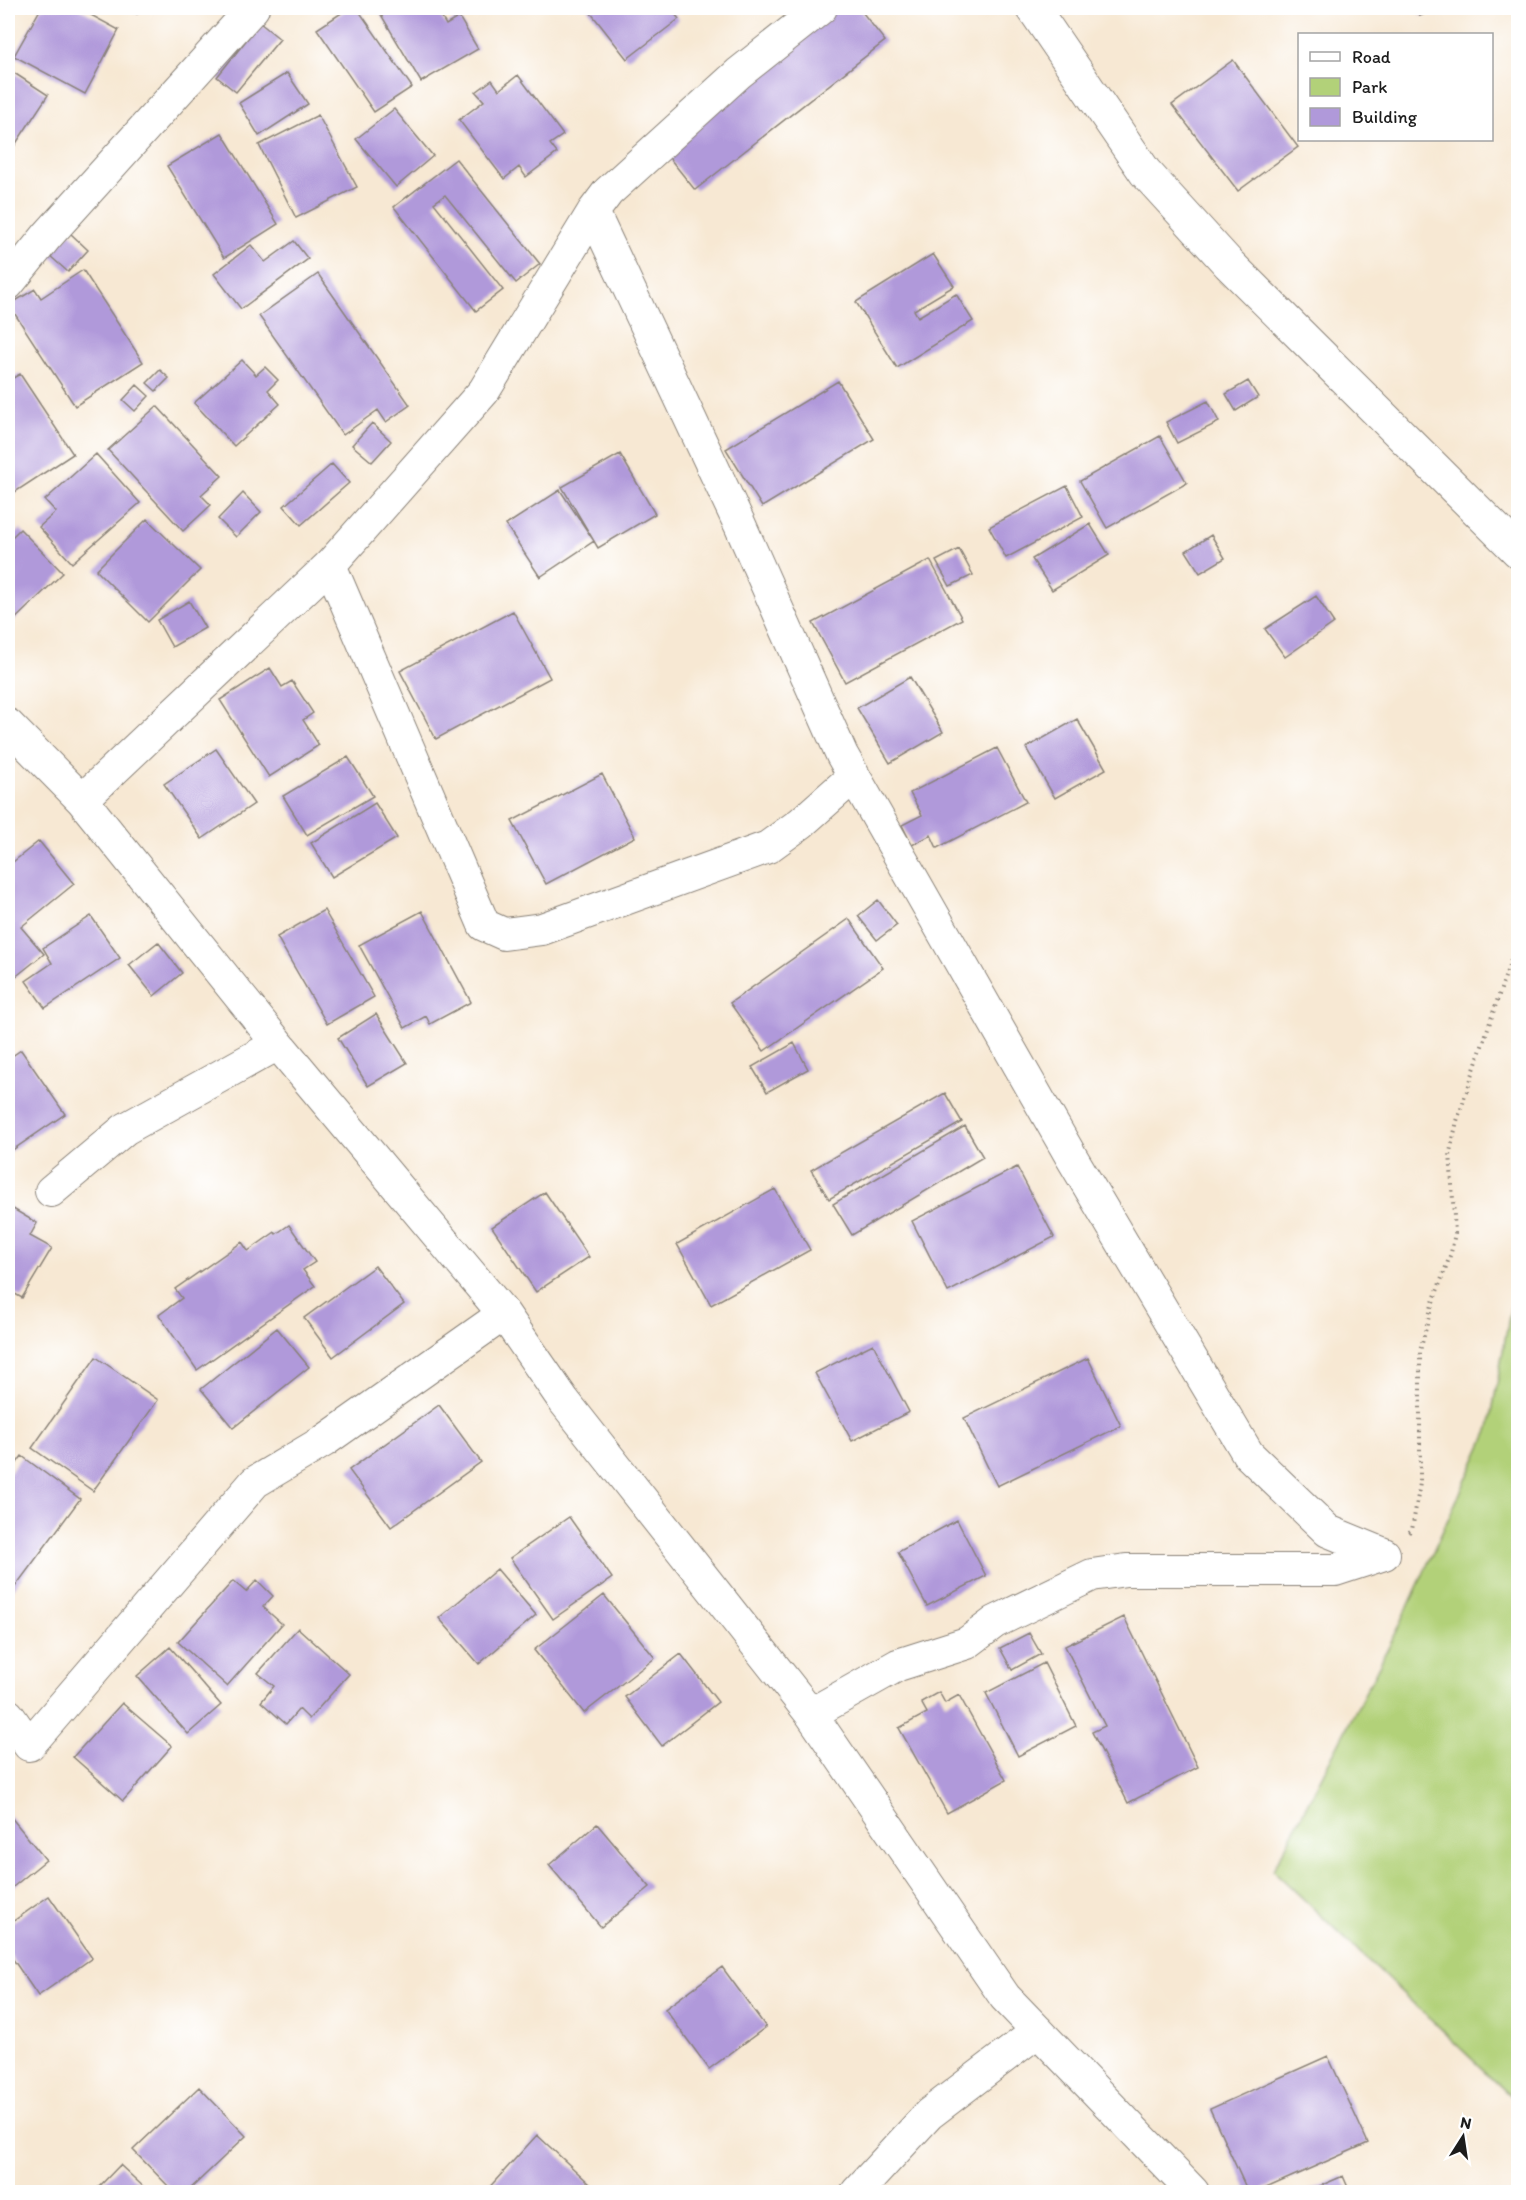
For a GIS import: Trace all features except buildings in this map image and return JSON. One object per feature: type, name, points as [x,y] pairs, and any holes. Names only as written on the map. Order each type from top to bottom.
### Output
[{"type":"street","points":[[8,284],[46,236],[253,8]]},
{"type":"street","points":[[82,800],[330,565],[484,391],[593,212],[608,192],[739,72],[821,8]]},
{"type":"street","points":[[1033,8],[1146,172],[1229,264],[1518,551]]},
{"type":"street","points":[[593,212],[740,525],[842,755],[1072,1158],[1248,1454],[1328,1531],[1384,1554]]},
{"type":"street","points":[[330,565],[484,925],[504,934],[542,929],[768,847],[801,823],[854,776]]},
{"type":"street","points":[[8,725],[82,800],[278,1044],[504,1314],[564,1401],[811,1714],[1005,1997],[1193,2193]]},
{"type":"street","points":[[51,1191],[125,1129],[278,1044]]},
{"type":"street","points":[[8,1715],[29,1745],[255,1482],[324,1441],[504,1314]]},
{"type":"street","points":[[811,1714],[898,1665],[967,1643],[995,1622],[1092,1575],[1126,1570],[1335,1570],[1384,1554]]},
{"type":"street","points":[[857,2193],[929,2114],[1038,2031]]},
{"type":"path","points":[[1384,1554],[1412,1530],[1420,1483],[1420,1351],[1432,1305],[1451,1253],[1455,1233],[1450,1152],[1456,1121],[1518,938]]},
{"type":"green space","points":[[1518,1267],[1518,2103],[1273,1870],[1399,1627],[1489,1429]]}]
